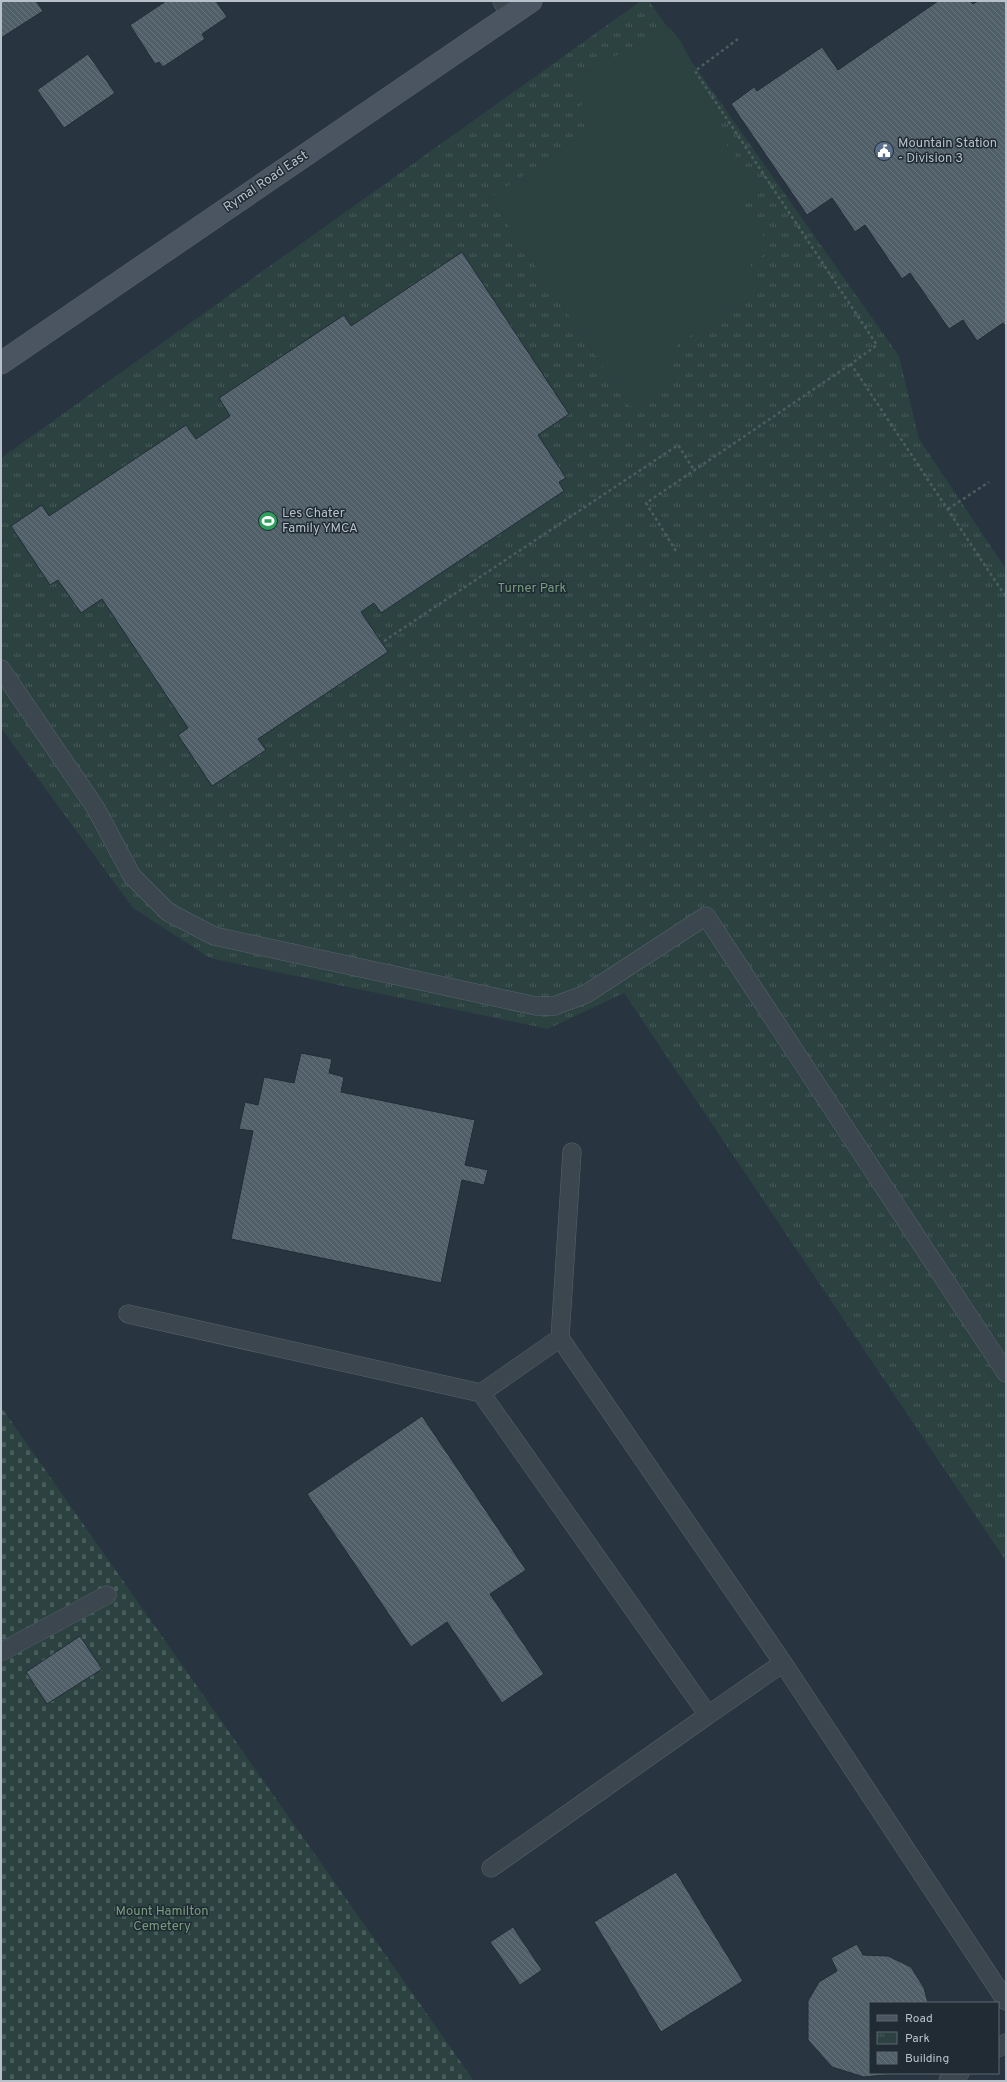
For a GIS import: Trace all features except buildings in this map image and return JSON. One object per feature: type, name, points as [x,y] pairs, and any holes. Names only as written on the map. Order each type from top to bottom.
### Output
[{"type":"main road","name":"Rymal Road East","points":[[1,363],[508,7],[531,1]]},
{"type":"lane","points":[[1,669],[95,807],[132,876],[168,912],[214,936],[536,1006],[554,1006],[586,994],[706,916],[1006,1373]]},
{"type":"lane","points":[[572,1152],[560,1338],[783,1664],[1006,2002]]},
{"type":"lane","points":[[128,1314],[482,1393],[708,1715]]},
{"type":"lane","points":[[482,1393],[560,1338]]},
{"type":"lane","points":[[1,1652],[107,1595]]},
{"type":"lane","points":[[491,1868],[783,1664]]},
{"type":"lane","points":[[948,2081],[958,2074]]},
{"type":"path","points":[[676,551],[646,503],[877,345],[695,71],[738,39]]},
{"type":"path","points":[[851,364],[1006,597]]},
{"type":"path","points":[[384,641],[678,445],[694,470]]},
{"type":"path","points":[[948,509],[989,482]]},
{"type":"green space","name":"Turner Park","points":[[641,1],[649,1],[899,356],[919,439],[1006,569],[1006,1561],[624,993],[548,1029],[210,958],[133,908],[1,728],[1,458]]},
{"type":"green space","points":[[670,28],[680,40],[723,120],[713,126],[761,191],[742,205],[772,249],[750,264],[765,287],[678,344],[666,363],[675,377],[630,407],[490,198],[594,127],[589,118],[581,120],[575,109],[586,102],[573,78]]},
{"type":"green space","name":"Mount Hamilton Cemetery","points":[[1,1407],[474,2081],[1,2081]]},
{"type":"place","name":"Mountain Station - Division 3","points":[[884,151]]},
{"type":"place","name":"Les Chater Family YMCA","points":[[268,521]]}]
